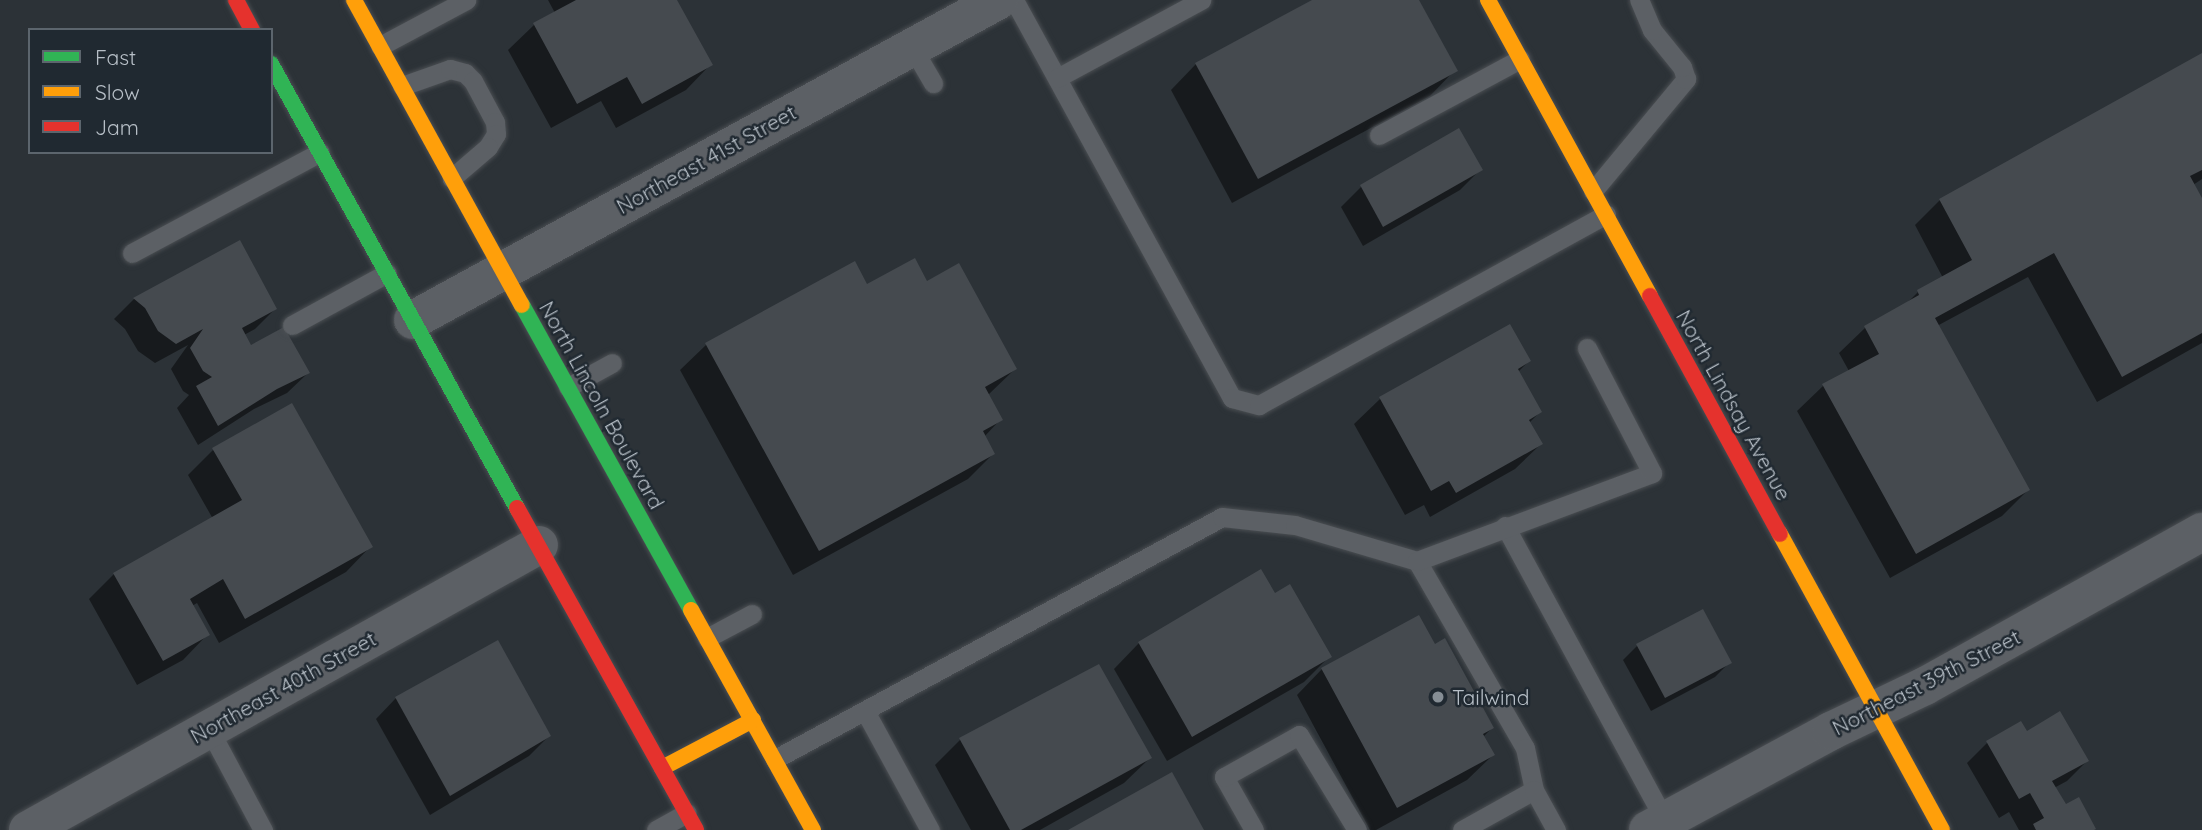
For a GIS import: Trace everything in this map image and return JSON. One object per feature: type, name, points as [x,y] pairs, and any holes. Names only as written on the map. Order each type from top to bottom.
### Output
[{"type":"main road","points":[[236,0],[251,28]]},
{"type":"main road","name":"North Lincoln Boulevard","points":[[354,0],[813,830]]},
{"type":"main road","name":"North Lindsay Avenue","points":[[1488,0],[1942,830]]},
{"type":"main road","points":[[273,68],[692,822]]},
{"type":"main road","points":[[662,768],[752,719]]},
{"type":"street","name":"Northeast 41st Street","points":[[413,320],[999,0]]},
{"type":"street","name":"Northeast 39th Street","points":[[1659,826],[1876,710],[1925,687],[2202,532]]},
{"type":"street","name":"Northeast 40th Street","points":[[28,830],[539,545]]},
{"type":"lane","points":[[1014,0],[1231,397],[1259,405],[1606,214]]},
{"type":"lane","points":[[1057,78],[1201,0]]},
{"type":"lane","points":[[1593,191],[1686,79],[1682,67],[1651,30],[1639,0]]},
{"type":"lane","points":[[380,46],[463,1]]},
{"type":"lane","points":[[912,47],[933,83]]},
{"type":"lane","points":[[1379,135],[1520,59]]},
{"type":"lane","points":[[402,86],[450,69],[465,73],[473,81],[495,122],[496,134],[488,147],[452,178]]},
{"type":"lane","points":[[132,253],[320,152]]},
{"type":"lane","points":[[292,325],[387,273]]},
{"type":"lane","points":[[775,759],[1222,517],[1295,525],[1417,561],[1652,473],[1587,348]]},
{"type":"lane","points":[[568,387],[612,363]]},
{"type":"lane","points":[[1505,526],[1659,826]]},
{"type":"lane","points":[[1417,561],[1525,748],[1534,790],[1556,830]]},
{"type":"lane","points":[[707,638],[752,614]]},
{"type":"lane","points":[[865,710],[930,830]]},
{"type":"lane","points":[[209,729],[263,830]]},
{"type":"lane","points":[[1254,830],[1224,778],[1299,735],[1357,830]]},
{"type":"lane","points":[[1462,830],[1534,790]]},
{"type":"lane","points":[[656,830],[692,822]]},
{"type":"building","points":[[576,0],[677,0],[713,65],[642,104],[627,77],[577,104],[533,23]]},
{"type":"building","points":[[1312,0],[1419,0],[1458,71],[1258,179],[1195,63]]},
{"type":"building","points":[[2202,53],[2202,170],[2190,176],[2202,198],[2202,333],[2122,377],[2054,253],[1935,318],[2030,490],[1916,554],[1822,384],[1879,354],[1864,326],[1919,295],[1917,290],[1972,260],[1939,199]]},
{"type":"building","points":[[1459,128],[1483,170],[1383,227],[1360,185]]},
{"type":"building","points":[[240,240],[277,309],[242,328],[251,345],[284,327],[310,373],[277,389],[218,426],[196,386],[212,377],[203,371],[190,348],[203,329],[176,344],[158,331],[145,308],[133,298]]},
{"type":"building","points":[[915,258],[927,281],[959,263],[1017,369],[985,387],[1003,420],[983,431],[995,454],[819,551],[705,343],[855,261],[867,284]]},
{"type":"building","points":[[1510,324],[1531,361],[1518,369],[1542,412],[1529,420],[1543,444],[1456,493],[1449,481],[1431,491],[1379,397]]},
{"type":"building","points":[[292,403],[373,547],[245,619],[223,579],[190,599],[210,635],[163,661],[113,573],[242,500],[212,448]]},
{"type":"building","points":[[1261,569],[1275,593],[1290,584],[1332,657],[1192,737],[1138,642]]},
{"type":"building","points":[[1703,609],[1732,663],[1665,698],[1636,644]]},
{"type":"building","points":[[1419,615],[1435,644],[1445,638],[1494,728],[1483,734],[1495,755],[1397,808],[1321,668]]},
{"type":"building","points":[[498,640],[551,736],[450,796],[395,697]]},
{"type":"building","points":[[1099,664],[1152,758],[1021,830],[1010,830],[959,738]]},
{"type":"building","points":[[2060,711],[2089,761],[2052,781],[2066,804],[2079,797],[2096,829],[2094,830],[2036,830],[2033,824],[2044,818],[2030,793],[2019,799],[1986,741],[2021,721],[2027,731]]},
{"type":"building","points":[[1172,772],[1204,830],[1068,830]]},
{"type":"traffic: fast","points":[[273,68],[517,508]]},
{"type":"traffic: fast","points":[[522,305],[691,610]]},
{"type":"traffic: slow","points":[[354,0],[522,305]]},
{"type":"traffic: slow","points":[[1488,0],[1650,296]]},
{"type":"traffic: slow","points":[[1780,534],[1942,830]]},
{"type":"traffic: slow","points":[[691,610],[813,830]]},
{"type":"traffic: slow","points":[[662,768],[753,720]]},
{"type":"traffic: jam","points":[[236,0],[251,28]]},
{"type":"traffic: jam","points":[[1650,296],[1780,534]]},
{"type":"traffic: jam","points":[[517,508],[696,830]]},
{"type":"place","name":"Tailwind","points":[[1438,697]]}]
